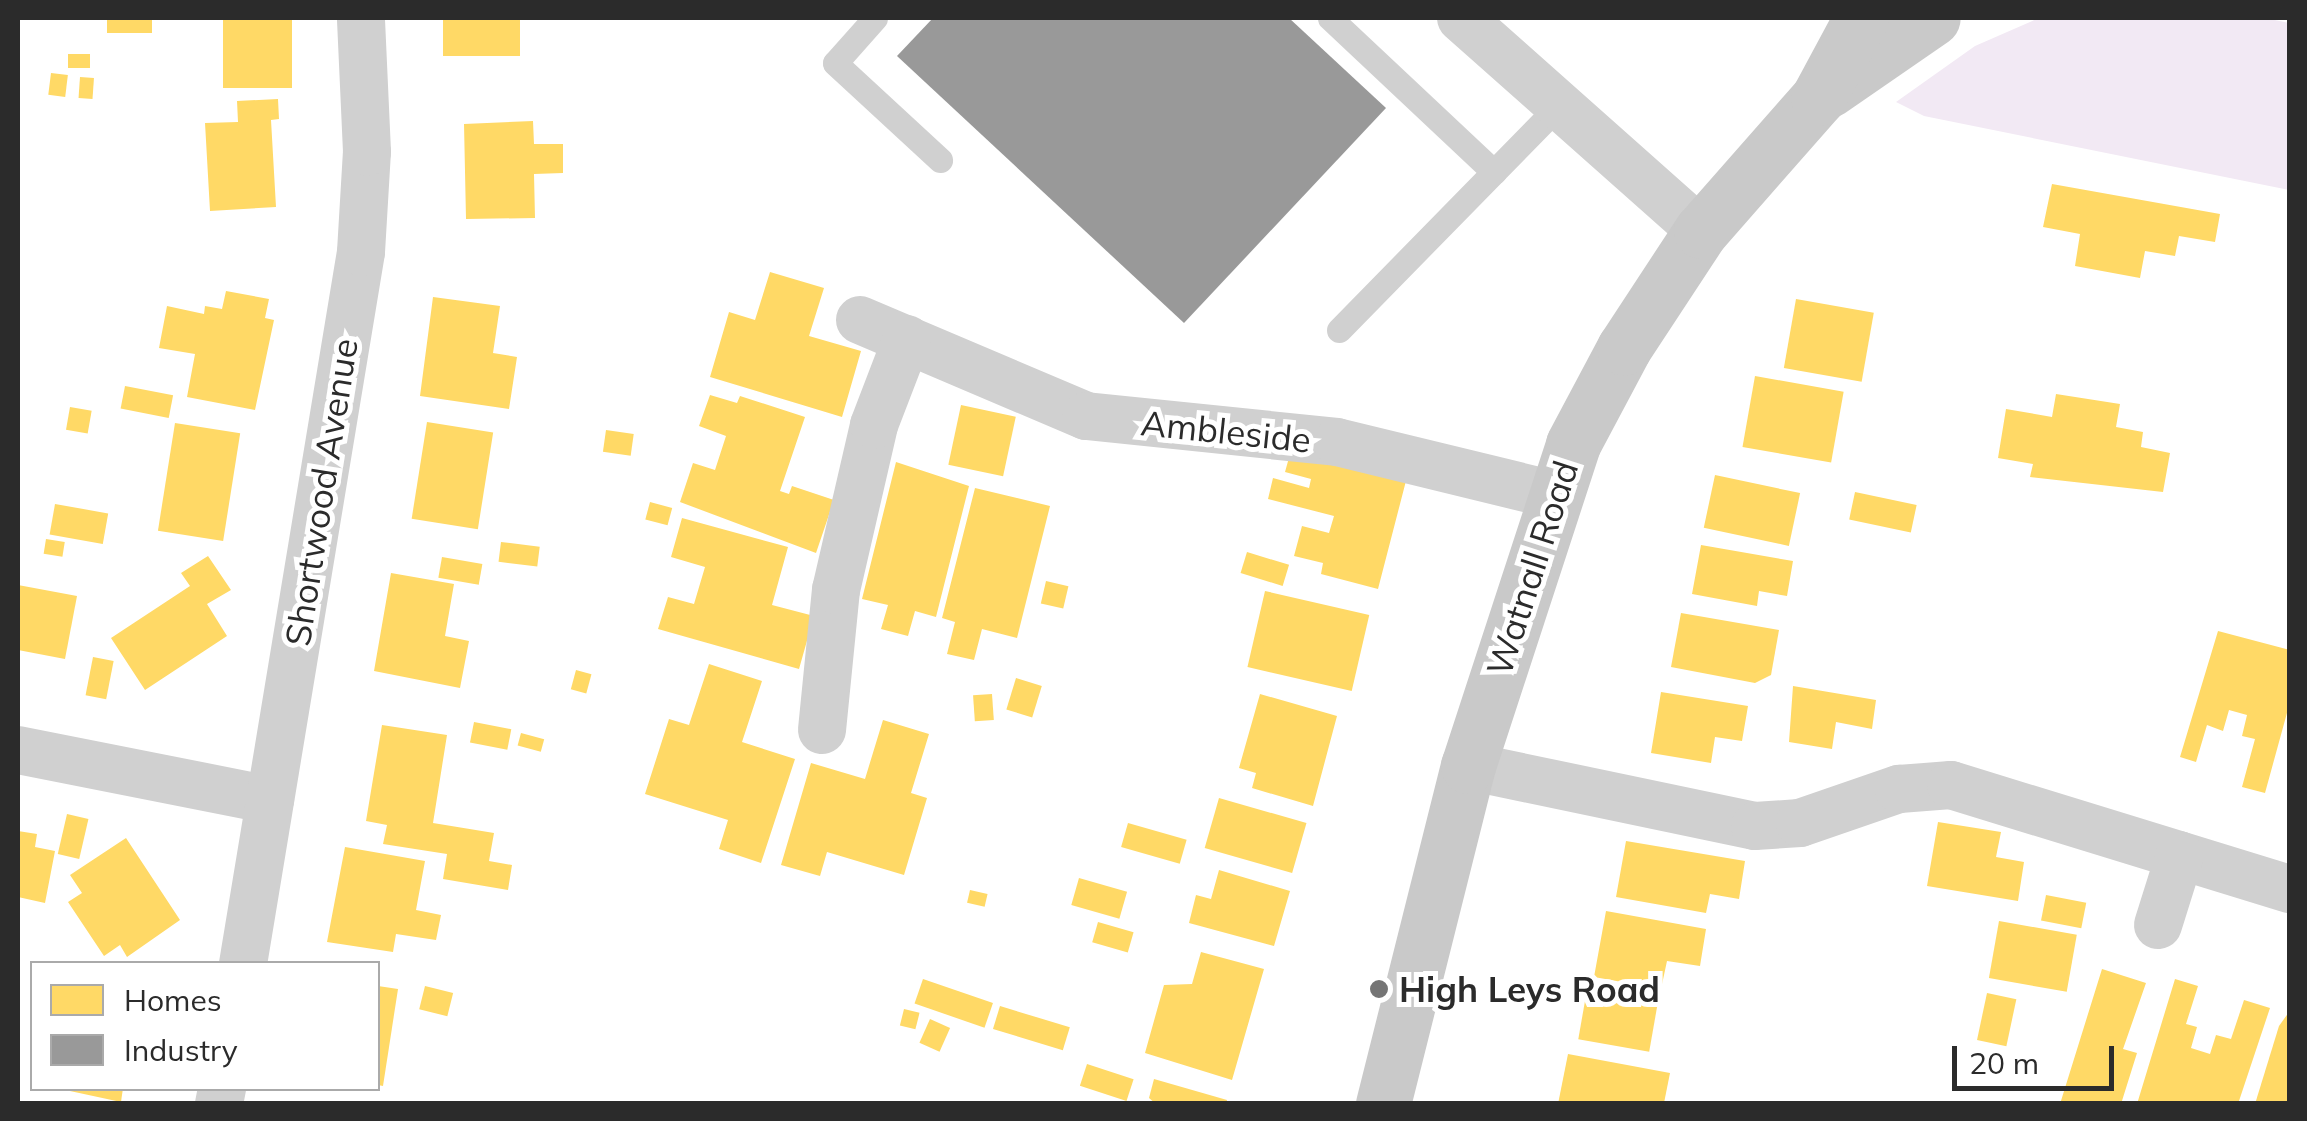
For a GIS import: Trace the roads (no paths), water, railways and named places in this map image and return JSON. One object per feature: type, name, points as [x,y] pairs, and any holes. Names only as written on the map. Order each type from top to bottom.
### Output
[{"type":"main road","name":"Watnall Road","points":[[1383,1104],[1468,766],[1555,495],[1624,348],[1701,231],[1818,98],[1861,18]]},
{"type":"main road","name":"Watnall Road","points":[[1818,98],[1933,18]]},
{"type":"street","name":"Shortwood Avenue","points":[[243,961],[362,236],[360,18]]},
{"type":"street","points":[[1461,18],[1701,231]]},
{"type":"street","name":"Ambleside","points":[[860,320],[1086,416],[1337,442],[1555,495]]},
{"type":"street","points":[[822,730],[836,590],[874,426],[907,340]]},
{"type":"street","points":[[18,750],[270,800]]},
{"type":"street","points":[[1468,766],[1754,826],[1800,823],[1900,789],[1951,785],[2290,889]]},
{"type":"street","points":[[2158,925],[2180,855]]},
{"type":"lane","points":[[875,18],[834,63],[940,160]]},
{"type":"lane","points":[[1330,18],[1494,172]]},
{"type":"lane","points":[[1339,330],[1559,105]]},
{"type":"place","name":"High Leys Road","points":[[1379,989]]}]
